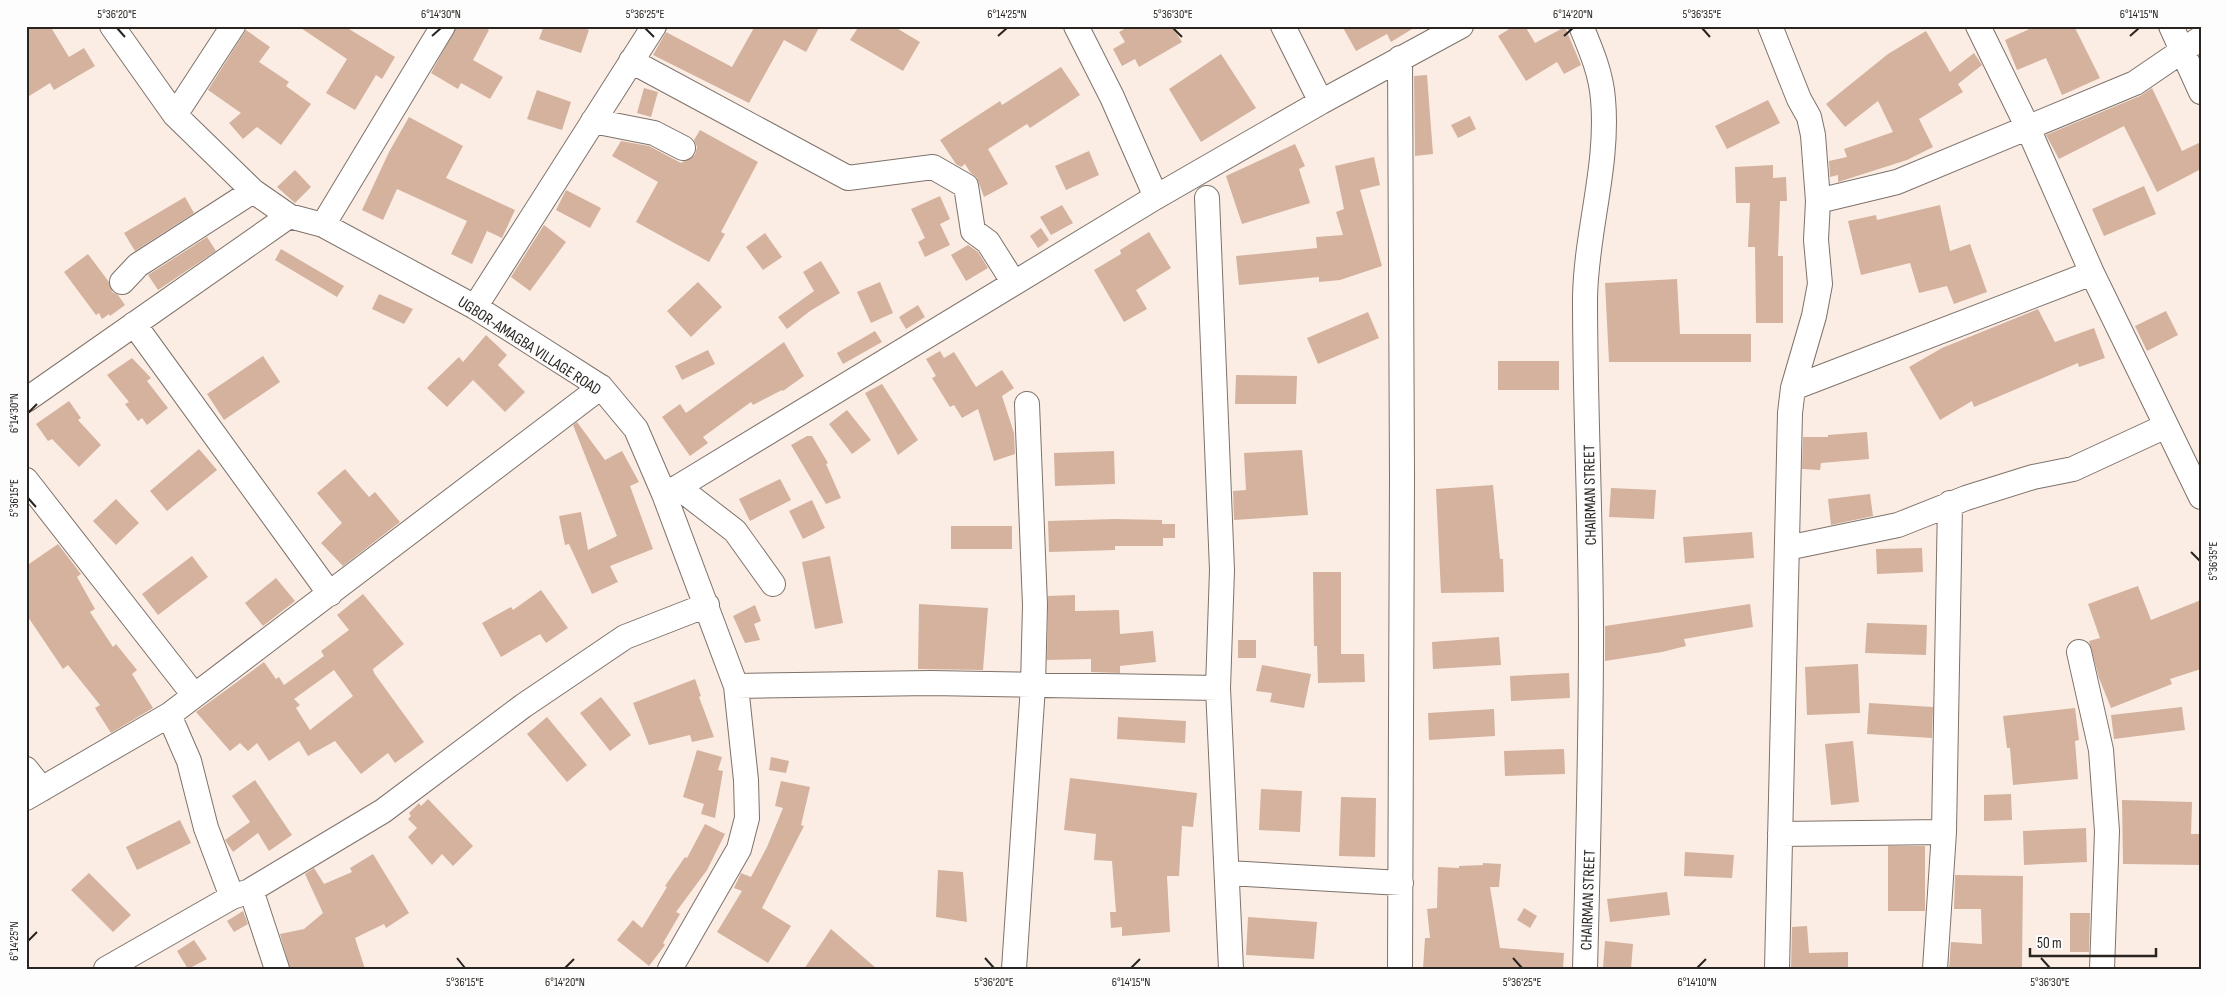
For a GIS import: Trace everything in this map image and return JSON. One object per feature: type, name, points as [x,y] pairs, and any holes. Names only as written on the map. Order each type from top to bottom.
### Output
[{"type":"street","name":"UGBOR-AMAGBA VILLAGE ROAD","points":[[112,26],[175,116],[253,191],[289,216],[323,225],[475,307],[601,387],[636,429],[671,491],[707,605],[736,686],[746,780],[747,818],[738,849],[670,969]]},
{"type":"street","points":[[175,116],[233,26]]},
{"type":"street","points":[[323,225],[443,26]]},
{"type":"street","points":[[475,307],[654,26]]},
{"type":"street","points":[[1076,26],[1112,98],[1156,197]]},
{"type":"street","points":[[1283,26],[1321,102]]},
{"type":"street","points":[[773,584],[735,532],[671,491],[1156,197],[1321,102],[1461,26]]},
{"type":"street","name":"CHAIRMAN STREET","points":[[1582,26],[1593,56],[1603,100],[1601,174],[1591,234],[1585,293],[1591,635],[1590,775],[1585,969]]},
{"type":"street","points":[[1770,26],[1799,99],[1809,117],[1813,135],[1818,201],[1816,240],[1820,284],[1814,316],[1793,388],[1787,548],[1777,969]]},
{"type":"street","points":[[1978,26],[2028,128],[2092,273],[2201,497]]},
{"type":"street","points":[[2171,26],[2192,45],[2201,92]]},
{"type":"street","points":[[1818,201],[1898,182],[2135,84],[2192,45]]},
{"type":"street","points":[[1400,58],[1402,457],[1400,969]]},
{"type":"street","points":[[631,61],[848,178],[933,168],[941,170],[966,186],[973,231],[988,242],[1014,283]]},
{"type":"street","points":[[593,121],[654,133],[683,148]]},
{"type":"street","points":[[122,282],[138,265],[253,191]]},
{"type":"street","points":[[1207,198],[1222,570],[1218,688],[1231,969]]},
{"type":"street","points":[[26,400],[289,216]]},
{"type":"street","points":[[1793,388],[2092,273]]},
{"type":"street","points":[[134,324],[330,594]]},
{"type":"street","points":[[26,769],[34,793],[169,716],[194,695],[330,594],[601,387]]},
{"type":"street","points":[[1014,969],[1032,686],[1035,605],[1027,404]]},
{"type":"street","points":[[1787,548],[1882,530],[1950,503],[2033,477],[2073,468],[2166,426]]},
{"type":"street","points":[[26,480],[194,695]]},
{"type":"street","points":[[1935,969],[1944,832],[1950,503]]},
{"type":"street","points":[[106,969],[241,894],[383,811],[524,706],[625,637],[707,605]]},
{"type":"street","points":[[2079,652],[2100,750],[2107,831],[2102,969]]},
{"type":"street","points":[[736,686],[930,683],[1218,688]]},
{"type":"street","points":[[169,716],[189,761],[206,828],[278,969]]},
{"type":"street","points":[[1780,834],[1944,832]]},
{"type":"street","points":[[1228,873],[1400,883]]},
{"type":"building","points":[[26,26],[50,26],[69,57],[84,48],[95,66],[54,90],[50,83],[26,98]]},
{"type":"building","points":[[298,26],[344,26],[395,57],[382,79],[376,75],[355,110],[326,93],[347,59]]},
{"type":"building","points":[[457,26],[482,26],[489,30],[473,60],[503,77],[490,99],[461,83],[458,89],[431,73]]},
{"type":"building","points":[[544,26],[577,26],[589,30],[581,53],[539,39]]},
{"type":"building","points":[[755,26],[820,26],[806,52],[784,40],[749,103],[653,55],[666,32],[732,67]]},
{"type":"building","points":[[859,26],[893,26],[920,42],[903,71],[850,40]]},
{"type":"building","points":[[1130,26],[1172,26],[1182,42],[1139,67],[1135,59],[1122,66],[1113,49],[1125,42],[1119,32]]},
{"type":"building","points":[[1342,26],[1417,26],[1391,42],[1387,34],[1356,51]]},
{"type":"building","points":[[1514,26],[1525,26],[1535,43],[1565,27],[1581,65],[1564,74],[1557,62],[1526,81],[1498,36]]},
{"type":"building","points":[[2036,26],[2074,26],[2100,78],[2062,95],[2046,58],[2017,70],[2005,40]]},
{"type":"building","points":[[246,30],[270,47],[259,62],[289,82],[286,86],[311,104],[281,145],[257,127],[243,139],[229,123],[241,113],[208,90]]},
{"type":"building","points":[[1926,31],[1950,72],[1974,53],[1982,65],[1958,84],[1963,92],[1919,119],[1933,147],[1907,160],[1838,182],[1838,175],[1830,177],[1829,161],[1847,157],[1844,149],[1893,132],[1878,101],[1845,127],[1826,104],[1888,54]]},
{"type":"building","points":[[1221,54],[1256,108],[1201,142],[1169,89]]},
{"type":"building","points":[[1061,67],[1080,95],[1030,128],[1027,124],[988,149],[1008,184],[984,197],[977,178],[965,164],[961,167],[956,164],[940,140],[1000,101],[1002,105]]},
{"type":"building","points":[[1427,75],[1433,154],[1415,156],[1414,76]]},
{"type":"building","points":[[644,88],[658,92],[651,117],[637,113]]},
{"type":"building","points":[[2152,88],[2182,151],[2201,142],[2201,169],[2157,192],[2124,126],[2059,159],[2046,135],[2140,96]]},
{"type":"building","points":[[537,90],[571,102],[562,130],[527,119]]},
{"type":"building","points":[[1768,100],[1780,123],[1727,149],[1715,126]]},
{"type":"building","points":[[1470,116],[1476,129],[1458,138],[1451,125]]},
{"type":"building","points":[[409,117],[463,146],[446,178],[515,210],[502,238],[487,231],[472,264],[451,254],[467,221],[397,189],[383,220],[362,210],[389,152]]},
{"type":"building","points":[[700,130],[758,162],[721,232],[725,234],[709,262],[636,222],[658,182],[612,156],[621,141],[649,146],[681,163],[695,155],[697,147],[694,140]]},
{"type":"building","points":[[1295,144],[1305,166],[1299,169],[1310,203],[1242,224],[1226,176]]},
{"type":"building","points":[[1089,151],[1099,175],[1066,190],[1055,166]]},
{"type":"building","points":[[1374,157],[1380,185],[1360,190],[1382,266],[1340,280],[1319,282],[1319,277],[1239,285],[1236,256],[1317,248],[1316,237],[1343,235],[1336,212],[1344,209],[1335,166]]},
{"type":"building","points":[[1773,165],[1773,178],[1786,177],[1787,201],[1780,201],[1778,256],[1783,256],[1783,323],[1756,323],[1755,247],[1748,247],[1750,203],[1736,203],[1735,167]]},
{"type":"building","points":[[295,170],[311,187],[295,203],[277,187]]},
{"type":"building","points":[[2144,186],[2156,214],[2104,236],[2092,209]]},
{"type":"building","points":[[566,190],[601,208],[590,228],[556,210]]},
{"type":"building","points":[[940,196],[950,219],[940,224],[950,245],[925,257],[918,242],[925,238],[911,209]]},
{"type":"building","points":[[185,197],[194,213],[135,251],[124,233]]},
{"type":"building","points":[[1062,205],[1073,223],[1051,235],[1040,217]]},
{"type":"building","points":[[1940,205],[1950,251],[1970,244],[1987,292],[1954,304],[1947,286],[1919,293],[1910,263],[1861,275],[1848,221],[1876,215],[1877,220]]},
{"type":"building","points":[[544,225],[566,242],[530,291],[511,277]]},
{"type":"building","points":[[1041,228],[1049,240],[1038,248],[1030,236]]},
{"type":"building","points":[[1149,232],[1171,268],[1136,290],[1147,309],[1124,322],[1094,270],[1121,254],[1120,250]]},
{"type":"building","points":[[765,233],[782,257],[763,270],[746,247]]},
{"type":"building","points":[[207,237],[216,251],[158,290],[148,275]]},
{"type":"building","points":[[968,245],[978,252],[988,268],[966,281],[951,255]]},
{"type":"building","points":[[281,249],[344,286],[337,297],[275,260]]},
{"type":"building","points":[[88,254],[109,282],[112,292],[118,295],[125,305],[110,316],[109,314],[102,319],[99,313],[96,315],[64,272]]},
{"type":"building","points":[[821,261],[840,293],[810,311],[787,329],[778,317],[814,291],[803,272]]},
{"type":"building","points":[[1677,279],[1680,334],[1751,334],[1751,362],[1609,362],[1605,283]]},
{"type":"building","points":[[698,282],[722,307],[691,337],[667,311]]},
{"type":"building","points":[[880,282],[893,313],[871,323],[857,292]]},
{"type":"building","points":[[379,294],[413,309],[404,324],[372,309]]},
{"type":"building","points":[[918,305],[925,317],[906,329],[899,317]]},
{"type":"building","points":[[2038,309],[2055,342],[2094,328],[2105,358],[2079,367],[2078,363],[1974,407],[1972,401],[1940,420],[1909,367],[1942,348]]},
{"type":"building","points":[[2166,311],[2178,335],[2147,351],[2135,326]]},
{"type":"building","points":[[1368,312],[1379,338],[1318,364],[1307,338]]},
{"type":"building","points":[[875,331],[882,342],[843,364],[837,353]]},
{"type":"building","points":[[486,335],[507,355],[498,365],[525,392],[505,412],[473,380],[447,407],[427,388],[459,357],[463,362]]},
{"type":"building","points":[[784,342],[804,376],[783,391],[753,405],[751,402],[703,437],[708,443],[690,456],[662,417],[680,404],[686,413]]},
{"type":"building","points":[[708,350],[715,364],[682,380],[675,366]]},
{"type":"building","points":[[940,351],[944,358],[954,352],[976,387],[1002,370],[1014,388],[1002,396],[1014,433],[1015,454],[994,461],[978,409],[962,418],[954,405],[950,407],[932,378],[936,376],[926,359]]},
{"type":"building","points":[[263,356],[280,382],[224,420],[207,394]]},
{"type":"building","points":[[132,358],[151,378],[147,381],[168,408],[147,425],[142,418],[138,421],[125,404],[129,402],[107,375]]},
{"type":"building","points":[[1498,361],[1559,361],[1559,390],[1498,390]]},
{"type":"building","points":[[1236,375],[1297,376],[1296,404],[1235,404]]},
{"type":"building","points":[[882,384],[918,440],[898,455],[865,393]]},
{"type":"building","points":[[69,401],[81,418],[78,420],[101,445],[79,467],[52,439],[48,441],[36,424]]},
{"type":"building","points":[[847,410],[871,440],[852,454],[829,424]]},
{"type":"building","points":[[577,422],[605,460],[622,451],[639,482],[630,486],[653,549],[610,566],[618,582],[592,594],[569,544],[565,545],[559,516],[581,512],[588,550],[617,536],[573,425]]},
{"type":"building","points":[[1867,432],[1869,459],[1821,463],[1820,470],[1802,469],[1803,437],[1828,437],[1828,435]]},
{"type":"building","points":[[807,436],[812,436],[828,463],[826,464],[841,498],[826,504],[791,445]]},
{"type":"building","points":[[199,449],[217,470],[167,511],[150,491]]},
{"type":"building","points":[[1302,450],[1308,515],[1234,520],[1233,491],[1246,490],[1244,453]]},
{"type":"building","points":[[1114,451],[1115,484],[1055,486],[1054,453]]},
{"type":"building","points":[[345,469],[369,497],[375,492],[400,522],[343,566],[321,543],[342,523],[317,493]]},
{"type":"building","points":[[780,479],[791,500],[750,521],[739,499]]},
{"type":"building","points":[[1493,485],[1500,559],[1503,559],[1504,592],[1441,593],[1436,489]]},
{"type":"building","points":[[1611,488],[1656,490],[1654,519],[1609,517]]},
{"type":"building","points":[[1870,494],[1873,516],[1831,525],[1828,499]]},
{"type":"building","points":[[116,499],[139,523],[116,545],[93,521]]},
{"type":"building","points":[[812,500],[825,528],[803,539],[789,511]]},
{"type":"building","points":[[1162,520],[1162,524],[1175,524],[1175,538],[1163,538],[1163,546],[1115,546],[1115,550],[1049,552],[1048,521]]},
{"type":"building","points":[[951,526],[1012,526],[1012,549],[951,549]]},
{"type":"building","points":[[1752,532],[1754,558],[1685,563],[1683,537]]},
{"type":"building","points":[[58,544],[81,574],[77,577],[95,609],[90,612],[113,647],[116,644],[137,670],[132,674],[153,708],[111,733],[95,708],[100,705],[68,665],[63,669],[26,614],[26,566]]},
{"type":"building","points":[[1922,548],[1923,572],[1877,574],[1876,549]]},
{"type":"building","points":[[192,556],[208,577],[158,615],[142,594]]},
{"type":"building","points":[[830,556],[843,623],[815,629],[802,562]]},
{"type":"building","points":[[1313,572],[1341,572],[1341,654],[1364,654],[1365,682],[1318,683],[1317,646],[1314,646]]},
{"type":"building","points":[[276,578],[295,601],[263,626],[245,603]]},
{"type":"building","points":[[2138,586],[2151,620],[2201,600],[2201,669],[2170,679],[2172,684],[2111,708],[2099,678],[2089,641],[2100,638],[2088,604]]},
{"type":"building","points":[[541,590],[568,628],[546,643],[540,634],[501,657],[482,623],[511,607],[513,610]]},
{"type":"building","points":[[363,594],[404,644],[373,669],[424,742],[395,763],[388,753],[361,774],[335,741],[308,756],[299,741],[269,761],[257,743],[248,751],[240,743],[230,751],[196,712],[264,662],[276,679],[279,677],[284,685],[324,656],[321,651],[349,630],[337,615]],"holes":[[[334,670],[353,696],[310,730],[296,708],[300,705],[294,699]]]},
{"type":"building","points":[[1075,595],[1075,611],[1119,610],[1120,634],[1153,631],[1156,662],[1120,666],[1120,673],[1091,672],[1091,659],[1047,660],[1048,596]]},
{"type":"building","points":[[919,604],[988,608],[983,670],[918,669]]},
{"type":"building","points":[[1750,604],[1753,627],[1684,639],[1686,646],[1662,652],[1605,661],[1605,626]]},
{"type":"building","points":[[755,605],[761,621],[754,624],[760,640],[745,643],[733,616]]},
{"type":"building","points":[[1867,623],[1927,625],[1926,655],[1865,653]]},
{"type":"building","points":[[1499,637],[1501,665],[1433,669],[1432,642]]},
{"type":"building","points":[[1238,640],[1256,640],[1256,658],[1238,658]]},
{"type":"building","points":[[1858,664],[1860,713],[1807,715],[1805,667]]},
{"type":"building","points":[[1262,665],[1311,674],[1304,708],[1270,702],[1272,693],[1256,691]]},
{"type":"building","points":[[1569,673],[1570,698],[1511,701],[1510,676]]},
{"type":"building","points":[[695,679],[701,696],[699,697],[714,737],[692,742],[690,735],[649,745],[633,703]]},
{"type":"building","points":[[601,697],[631,735],[610,751],[580,713]]},
{"type":"building","points":[[1869,703],[1933,707],[1932,738],[1867,734]]},
{"type":"building","points":[[2182,707],[2185,730],[2114,739],[2111,715]]},
{"type":"building","points":[[2075,708],[2079,740],[2075,741],[2078,779],[2013,785],[2010,748],[2007,748],[2003,716]]},
{"type":"building","points":[[1494,709],[1495,736],[1429,740],[1428,713]]},
{"type":"building","points":[[547,717],[587,765],[567,782],[527,734]]},
{"type":"building","points":[[1118,717],[1186,721],[1185,743],[1117,739]]},
{"type":"building","points":[[1853,741],[1859,802],[1831,805],[1825,744]]},
{"type":"building","points":[[1564,749],[1565,774],[1505,776],[1504,751]]},
{"type":"building","points":[[697,750],[722,757],[718,770],[723,771],[715,818],[701,814],[704,804],[683,797]]},
{"type":"building","points":[[771,757],[789,761],[786,773],[769,770]]},
{"type":"building","points":[[1070,778],[1197,793],[1193,827],[1182,826],[1179,876],[1167,876],[1170,932],[1122,936],[1122,927],[1111,928],[1110,912],[1116,912],[1112,861],[1094,860],[1096,834],[1064,830]]},
{"type":"building","points":[[255,780],[292,835],[269,851],[258,833],[233,852],[225,840],[250,822],[232,796]]},
{"type":"building","points":[[781,781],[810,787],[801,825],[804,826],[762,908],[791,926],[768,963],[717,932],[742,891],[734,888],[741,873],[751,877],[767,847],[783,808],[775,806]]},
{"type":"building","points":[[1261,789],[1302,791],[1300,832],[1259,830]]},
{"type":"building","points":[[2011,794],[2012,820],[1984,821],[1984,795]]},
{"type":"building","points":[[1341,797],[1376,798],[1375,857],[1339,856]]},
{"type":"building","points":[[428,799],[473,846],[453,866],[442,854],[432,865],[408,837],[417,828],[408,819],[411,816],[409,813],[419,803],[421,806]]},
{"type":"building","points":[[2122,800],[2192,802],[2191,834],[2201,834],[2201,865],[2123,864]]},
{"type":"building","points":[[180,820],[191,843],[137,870],[126,847]]},
{"type":"building","points":[[705,824],[725,834],[707,870],[676,912],[680,914],[663,943],[665,945],[649,966],[617,940],[633,920],[642,928],[667,887],[665,886],[685,857],[687,858]]},
{"type":"building","points":[[2086,828],[2087,862],[2024,865],[2023,831]]},
{"type":"building","points":[[1888,846],[1925,846],[1925,911],[1888,911]]},
{"type":"building","points":[[1685,852],[1734,855],[1732,878],[1684,876]]},
{"type":"building","points":[[373,854],[409,913],[386,928],[384,924],[355,938],[365,969],[290,969],[280,934],[304,929],[323,913],[305,874],[314,868],[324,884],[352,872],[350,868]]},
{"type":"building","points":[[1483,863],[1501,864],[1499,887],[1490,887],[1500,948],[1564,953],[1563,969],[1423,969],[1425,938],[1430,938],[1427,909],[1437,908],[1438,867],[1459,868],[1459,866],[1483,865]]},
{"type":"building","points":[[938,870],[963,872],[967,922],[936,917]]},
{"type":"building","points":[[89,873],[131,915],[113,932],[71,890]]},
{"type":"building","points":[[1955,875],[2023,876],[2022,969],[1949,969],[1951,942],[1982,944],[1981,909],[1954,909]]},
{"type":"building","points":[[1667,892],[1670,915],[1610,922],[1607,899]]},
{"type":"building","points":[[1524,908],[1537,916],[1530,928],[1517,920]]},
{"type":"building","points":[[243,911],[248,924],[234,932],[227,921]]},
{"type":"building","points":[[2070,913],[2090,913],[2089,952],[2070,952]]},
{"type":"building","points":[[1248,917],[1317,922],[1314,959],[1246,955]]},
{"type":"building","points":[[1807,926],[1809,953],[1848,952],[1848,969],[1791,969],[1792,927]]},
{"type":"building","points":[[831,929],[877,969],[804,969]]},
{"type":"building","points":[[194,940],[207,959],[188,969],[177,951]]},
{"type":"building","points":[[1605,941],[1633,944],[1631,969],[1603,968]]}]
